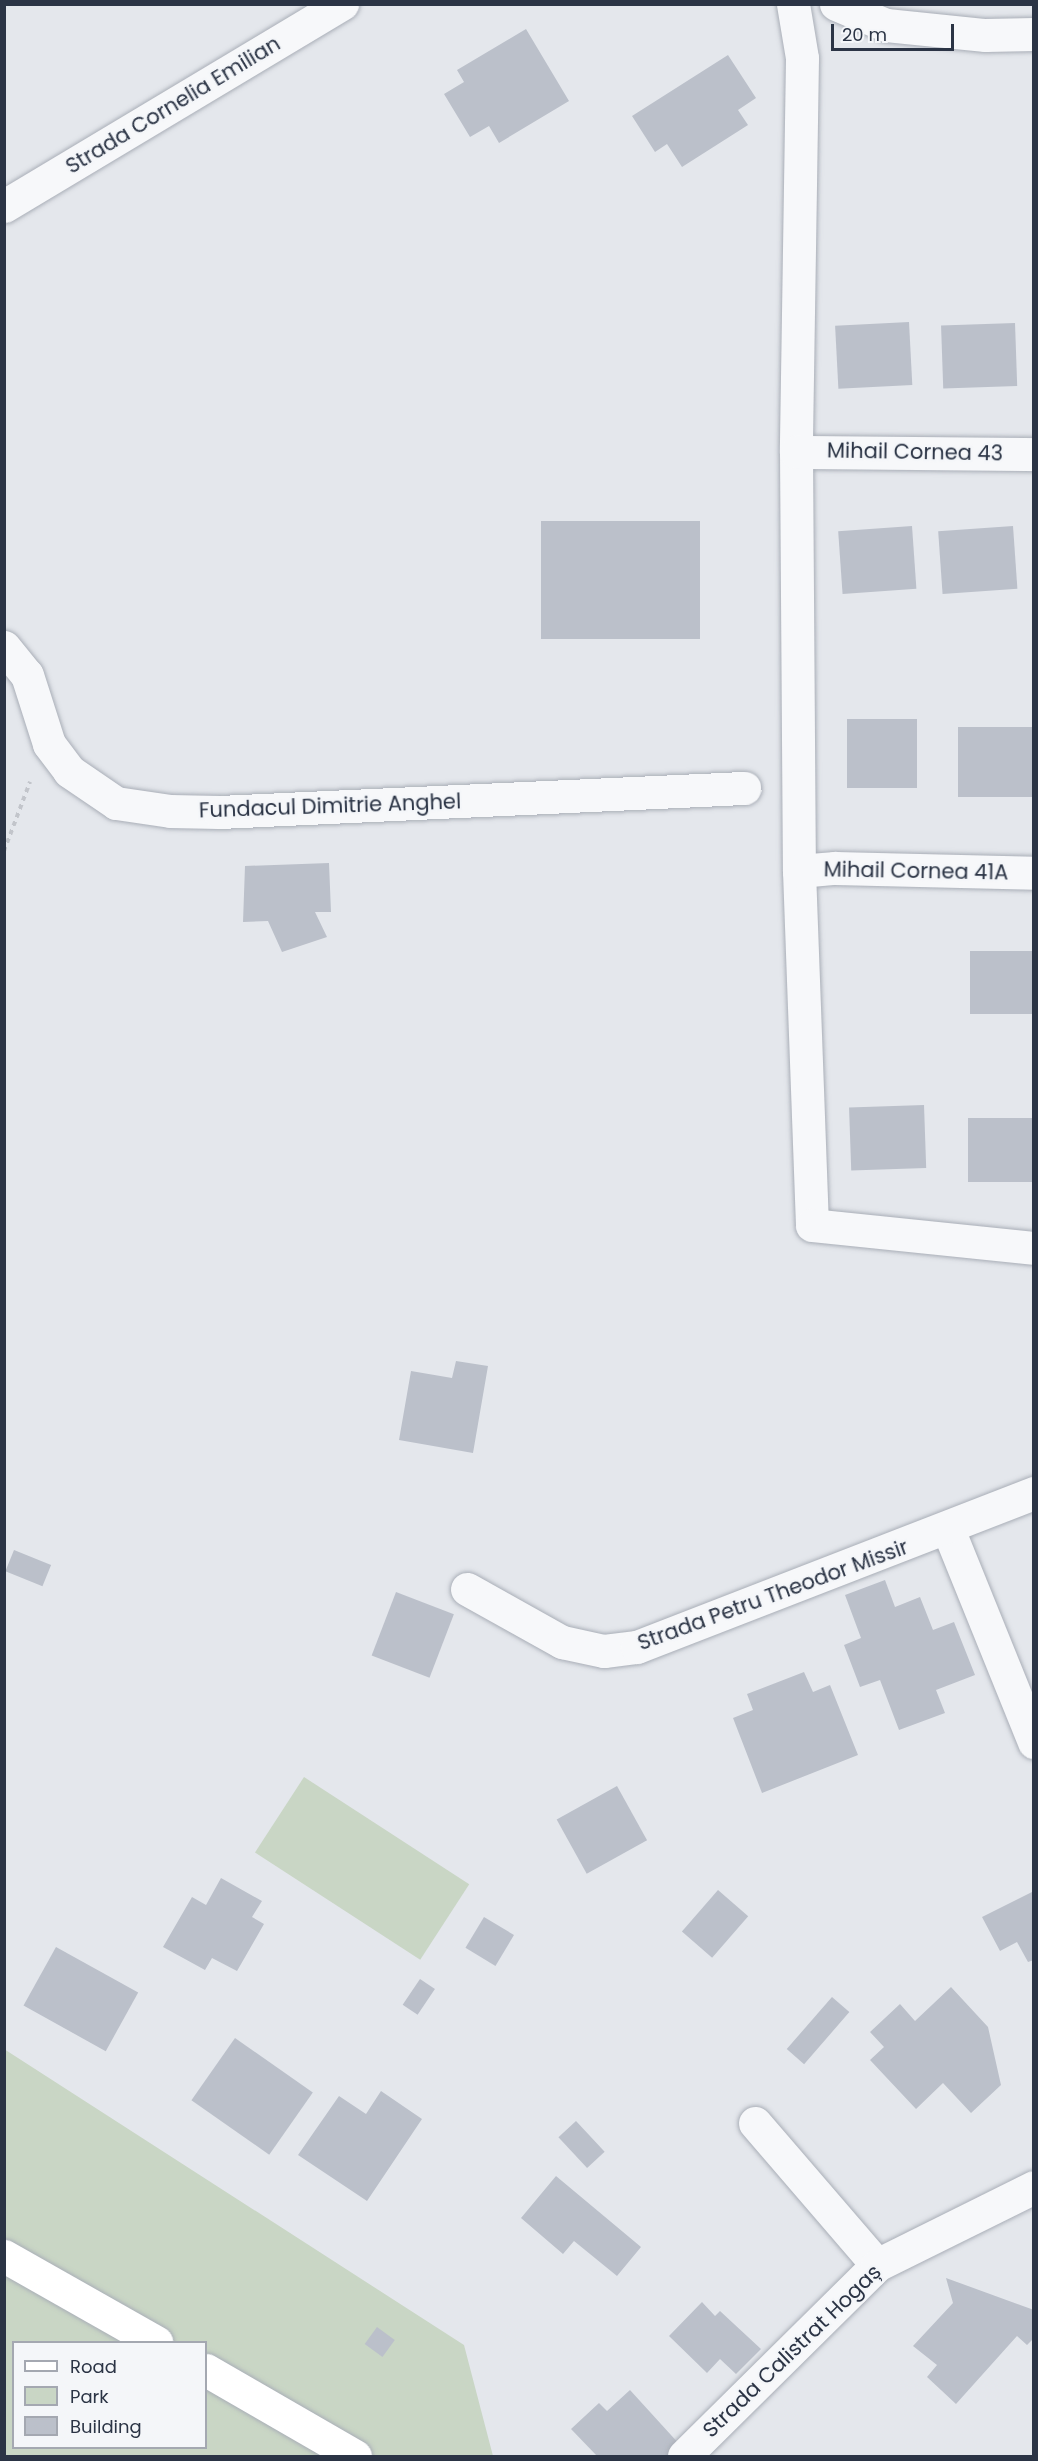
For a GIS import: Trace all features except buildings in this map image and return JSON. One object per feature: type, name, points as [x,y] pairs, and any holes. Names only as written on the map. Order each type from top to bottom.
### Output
[{"type":"main road","points":[[4,2256],[153,2341]]},
{"type":"main road","points":[[207,2371],[355,2457]]},
{"type":"street","name":"Strada Cornelia Emilian","points":[[4,206],[342,4]]},
{"type":"street","points":[[793,4],[802,58],[796,452],[799,871],[812,1225],[1034,1248]]},
{"type":"street","points":[[836,4],[886,25],[985,35],[1034,34]]},
{"type":"street","name":"Mihail Cornea 43","points":[[796,452],[1034,454]]},
{"type":"street","name":"Fundacul Dimitrie Anghel","points":[[4,646],[27,675],[49,744],[69,771],[116,803],[170,811],[744,788]]},
{"type":"street","name":"Mihail Cornea 41A","points":[[799,871],[835,868],[1034,873]]},
{"type":"street","name":"Strada Petru Theodor Missir","points":[[467,1589],[562,1642],[604,1651],[637,1647],[948,1529],[1034,1493]]},
{"type":"street","points":[[948,1529],[1034,1742]]},
{"type":"street","points":[[755,2123],[878,2265]]},
{"type":"street","name":"Strada Calistrat Hogaș","points":[[684,2457],[878,2265],[1034,2187]]},
{"type":"path","points":[[4,852],[25,791],[49,744]]},
{"type":"green space","points":[[304,1777],[469,1884],[420,1960],[255,1852]]},
{"type":"green space","points":[[4,2049],[464,2345],[493,2456],[5,2456]]}]
